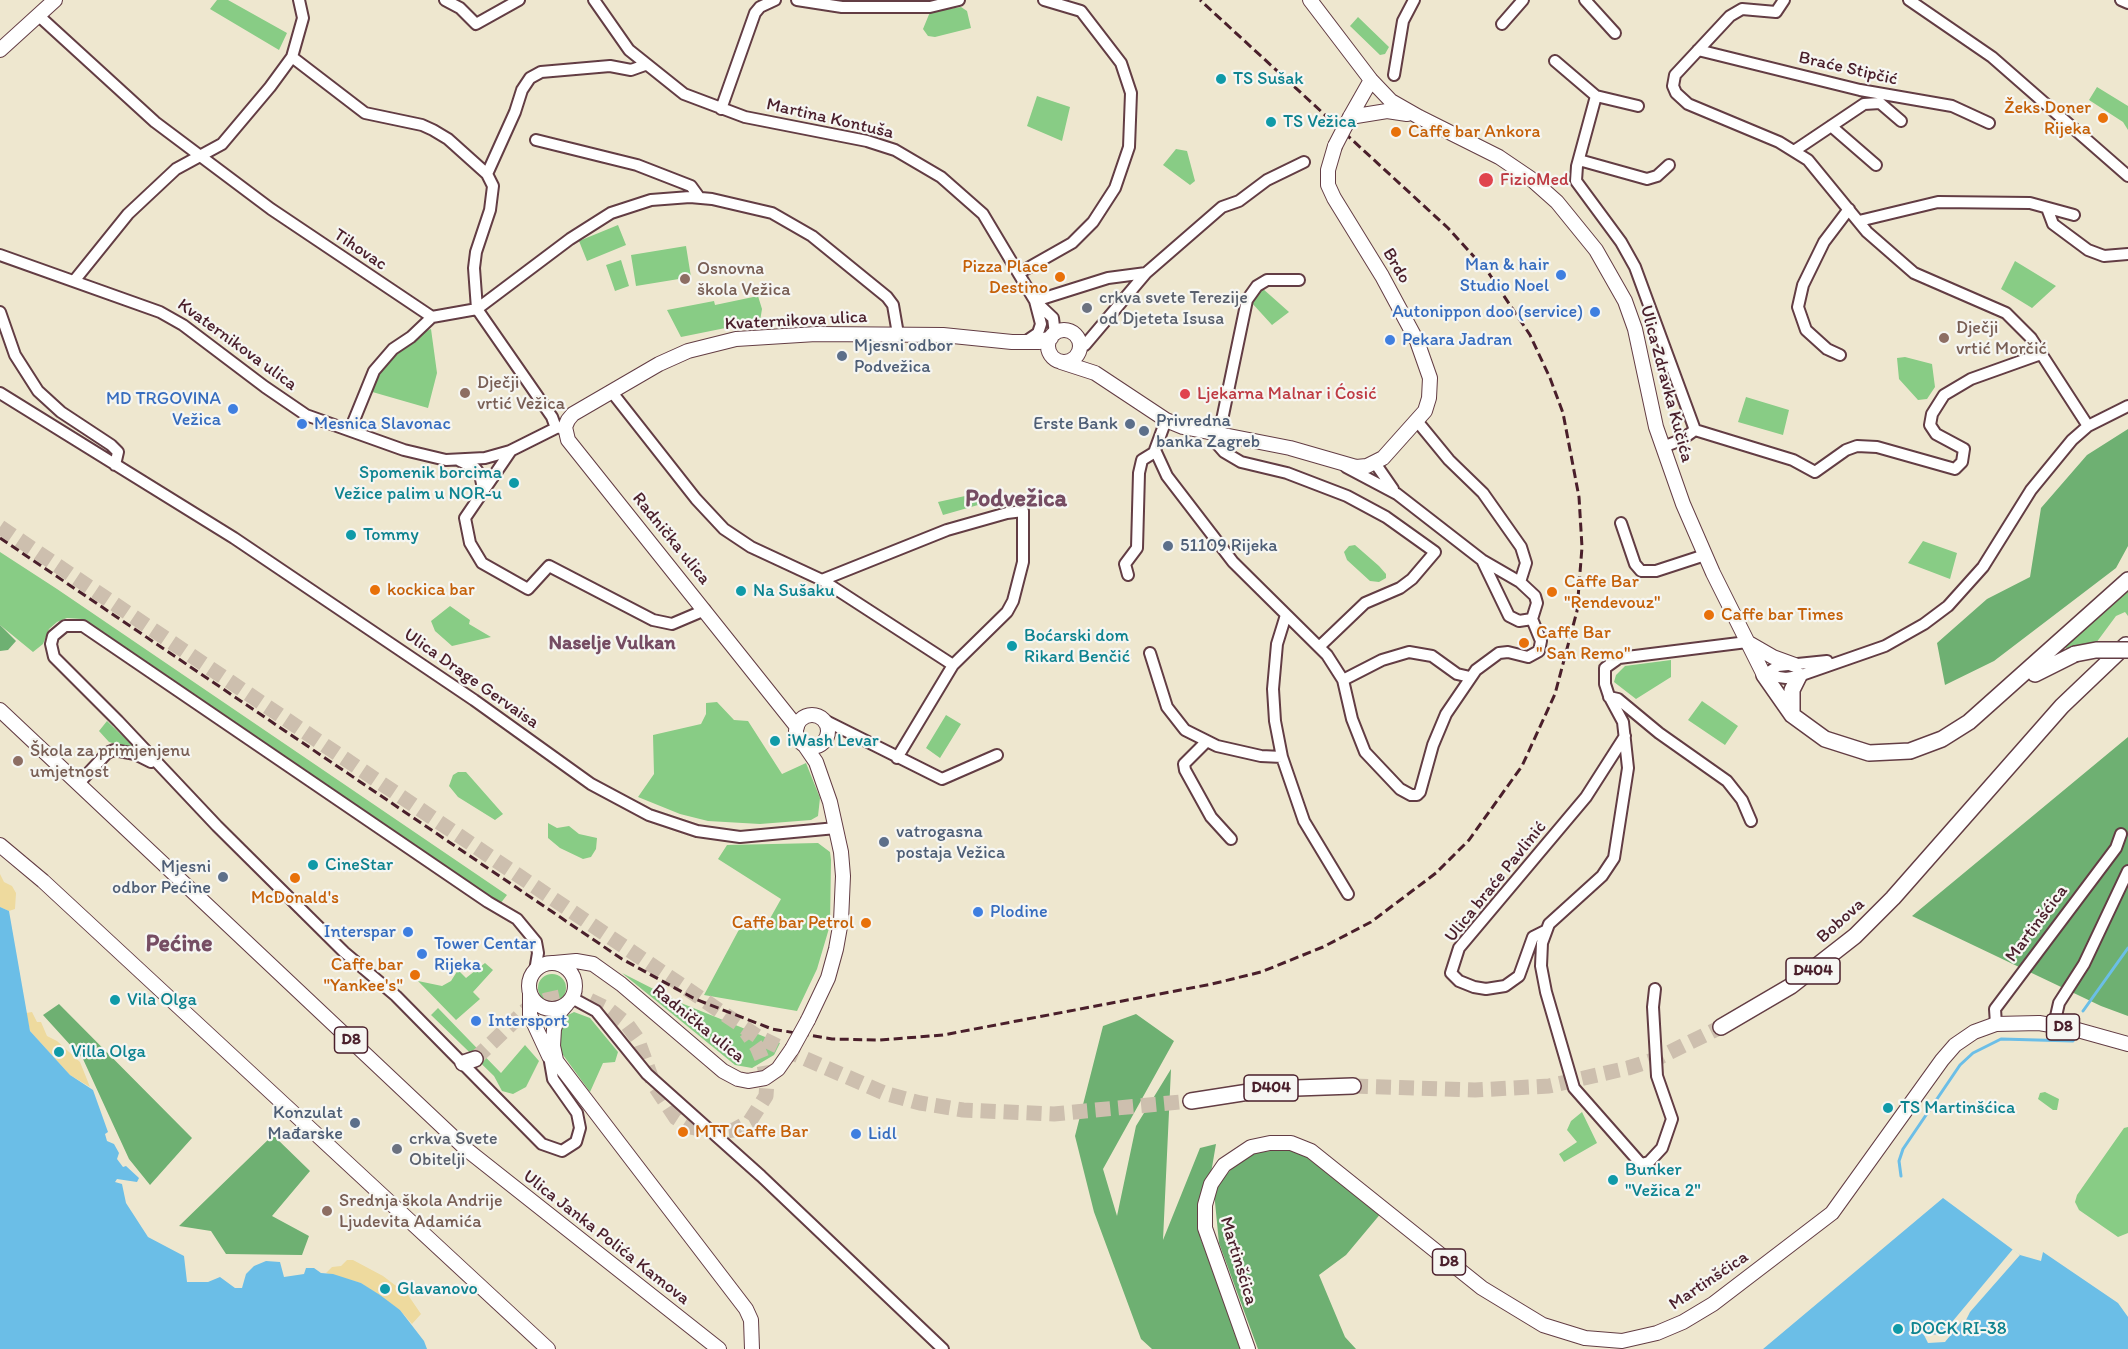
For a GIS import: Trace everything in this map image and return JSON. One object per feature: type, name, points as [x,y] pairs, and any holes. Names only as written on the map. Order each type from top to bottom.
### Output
[{"type":"highway","points":[[1995,700],[2128,580]]},
{"type":"highway","name":"Bobova","points":[[1721,1027],[1768,1001],[1813,970],[1855,936],[1893,898],[2034,737],[2092,675],[2128,644]]},
{"type":"highway","points":[[1764,675],[1792,715],[1812,732],[1834,744],[1869,753],[1899,753],[1942,739],[2044,667],[2075,654],[2096,650],[2128,650]]},
{"type":"highway","points":[[1792,715],[1792,690],[1797,670]]},
{"type":"highway","name":"D404","points":[[1191,1101],[1268,1089],[1353,1086]]},
{"type":"main road","points":[[0,51],[55,0]]},
{"type":"main road","name":"Ulica Zdravka Kučića","points":[[1310,0],[1371,80],[1391,101],[1419,117],[1470,140],[1530,178],[1557,202],[1596,250],[1625,301],[1635,329],[1663,447],[1705,555],[1764,675]]},
{"type":"main road","name":"Brdo","points":[[1371,80],[1335,146],[1328,170],[1328,185],[1382,276],[1426,360],[1430,378],[1429,398],[1417,421],[1393,448],[1375,463]]},
{"type":"main road","points":[[1350,117],[1388,111],[1419,117]]},
{"type":"main road","name":"Kvaternikova ulica","points":[[561,428],[573,414],[681,354],[736,339],[816,334],[898,334],[972,337],[1019,342],[1053,336],[1064,330],[1074,334],[1095,373]]},
{"type":"main road","points":[[1053,336],[1048,348],[1057,360],[1075,358],[1082,347]]},
{"type":"main road","name":"Kvaternikova ulica","points":[[1019,342],[1057,360],[1095,373],[1166,420],[1217,436],[1290,448],[1356,467],[1375,463]]},
{"type":"main road","name":"Radnička ulica","points":[[561,428],[568,440],[777,700],[802,722]]},
{"type":"main road","points":[[1748,642],[1797,670]]},
{"type":"main road","name":"Ulica Janka Polića Kamova","points":[[0,710],[466,1149],[719,1349]]},
{"type":"main road","name":"Radnička ulica","points":[[535,971],[547,964],[582,962],[600,969],[702,1054],[738,1079],[748,1081],[765,1078],[778,1069],[808,1020],[828,978],[841,921],[843,876],[836,828],[816,762],[816,749],[829,736],[822,719],[816,716],[802,722]]},
{"type":"main road","name":"Radnička ulica","points":[[802,722],[798,738],[816,762]]},
{"type":"main road","points":[[803,743],[811,747],[829,736]]},
{"type":"main road","points":[[0,845],[43,881],[548,1349]]},
{"type":"main road","points":[[530,992],[533,999],[545,1008],[560,1008],[571,996],[572,974],[561,965],[554,963]]},
{"type":"main road","points":[[553,1059],[554,1029],[560,1012],[581,975],[600,969]]},
{"type":"main road","points":[[535,971],[529,984],[530,1015],[553,1059],[737,1296],[749,1315],[752,1349]]},
{"type":"main road","name":"D8","points":[[1996,1024],[2024,1022],[2054,1025],[2128,1044]]},
{"type":"main road","name":"Martinšćica","points":[[1248,1349],[1205,1228],[1205,1205],[1210,1184],[1224,1165],[1251,1147],[1270,1143],[1291,1143],[1311,1151],[1482,1288],[1543,1324],[1586,1338],[1622,1341],[1657,1333],[1683,1322],[1713,1304],[1832,1213],[1955,1045],[1974,1032],[1996,1024]]},
{"type":"main road","points":[[744,1349],[752,1333]]},
{"type":"street","points":[[74,281],[128,214],[176,169],[222,144],[270,87],[292,57],[303,18],[299,0]]},
{"type":"street","points":[[446,0],[460,8],[476,24],[519,0]]},
{"type":"street","name":"Martina Kontuša","points":[[594,0],[629,50],[684,94],[721,110],[755,119],[867,141],[916,160],[941,177],[983,214],[1035,301],[1041,320],[1040,328],[1034,337],[1019,342]]},
{"type":"street","points":[[721,110],[755,13],[760,7],[775,0]]},
{"type":"street","points":[[797,0],[842,7],[930,7],[959,0]]},
{"type":"street","points":[[1019,273],[1072,243],[1093,222],[1115,188],[1129,147],[1131,93],[1121,63],[1081,11],[1044,0]]},
{"type":"street","points":[[1394,75],[1403,21],[1414,0]]},
{"type":"street","points":[[1503,24],[1523,0]]},
{"type":"street","points":[[1585,0],[1615,33]]},
{"type":"street","points":[[1784,0],[1779,10],[1773,13],[1748,9],[1737,12],[1698,50],[1673,80],[1676,93],[1681,98],[1794,151],[1820,173],[1849,210],[1887,252],[1914,273],[2006,313],[2020,324],[2088,426]]},
{"type":"street","points":[[1909,0],[1935,15],[1992,57],[2128,176]]},
{"type":"street","points":[[2121,0],[2128,3]]},
{"type":"street","name":"Tihovac","points":[[39,16],[110,83],[199,155],[271,209],[432,317]]},
{"type":"street","name":"Braće Stipčić","points":[[1698,50],[1860,90],[1952,106],[1989,123]]},
{"type":"street","points":[[292,57],[365,113],[422,125],[433,130],[448,139],[487,174],[493,186],[474,268],[477,309]]},
{"type":"street","points":[[1555,61],[1596,96],[1638,106]]},
{"type":"street","points":[[487,174],[515,112],[522,90],[530,78],[541,72],[610,66],[632,70],[645,65]]},
{"type":"street","points":[[1596,96],[1579,160],[1576,181],[1621,242],[1635,267],[1695,430]]},
{"type":"street","name":"Braće Stipčić","points":[[1794,151],[1855,108],[1874,103],[1886,106],[1901,121]]},
{"type":"street","points":[[1831,126],[1876,165]]},
{"type":"street","points":[[536,140],[637,165],[691,186],[699,197]]},
{"type":"street","points":[[1579,160],[1647,179],[1657,176],[1669,165]]},
{"type":"street","points":[[1082,347],[1146,273],[1222,207],[1239,201],[1267,180],[1304,162]]},
{"type":"street","points":[[350,430],[374,371],[393,349],[411,338],[432,317],[477,309],[570,239],[611,213],[651,200],[699,197]]},
{"type":"street","name":"Kvaternikova ulica","points":[[699,197],[772,213],[812,236],[888,297],[893,305],[898,334]]},
{"type":"street","points":[[1859,221],[1927,203],[2007,201],[2047,207],[2074,215]]},
{"type":"street","points":[[2047,207],[2053,224],[2088,250],[2104,256],[2128,254]]},
{"type":"street","points":[[1840,356],[1827,349],[1806,330],[1798,307],[1803,285],[1824,242],[1849,210]]},
{"type":"street","name":"Kvaternikova ulica","points":[[0,255],[160,312],[183,325],[290,406],[306,415],[404,450],[460,461],[510,451],[561,428]]},
{"type":"street","points":[[1035,301],[1108,278],[1146,273]]},
{"type":"street","points":[[1299,280],[1267,280],[1257,286],[1248,300],[1216,444],[1236,460],[1252,466],[1287,473],[1347,496],[1386,518],[1435,552],[1412,579],[1400,588],[1365,603],[1319,647]]},
{"type":"street","name":"Martina Kontuša","points":[[1035,301],[1053,318],[1053,336]]},
{"type":"street","name":"Radnička ulica","points":[[477,309],[561,428]]},
{"type":"street","points":[[0,312],[15,355],[38,392],[61,412],[111,445],[118,452],[115,465]]},
{"type":"street","points":[[1695,430],[1793,460],[1815,472],[1846,450],[1857,446],[1877,447],[1955,469],[1962,462],[1964,449],[1932,432],[1929,422],[1944,395],[1958,385],[2042,354]]},
{"type":"street","points":[[611,391],[696,499],[724,529],[751,547],[822,580],[953,665]]},
{"type":"street","name":"Ulica Drage Gervaisa","points":[[0,393],[280,569],[591,784],[649,815],[698,831],[740,837],[836,828]]},
{"type":"street","points":[[1764,675],[1786,678],[1797,670],[1857,657],[1906,635],[1948,606],[1983,567],[2031,490],[2060,453],[2088,426],[2128,406]]},
{"type":"street","points":[[1166,420],[1155,452],[1167,477],[1209,533],[1286,615],[1328,655],[1342,680],[1352,719],[1365,752],[1400,789],[1411,795],[1417,795],[1420,792],[1438,729],[1470,677],[1491,657],[1499,653],[1534,656],[1541,641],[1532,619]]},
{"type":"street","points":[[1417,421],[1449,460],[1483,493],[1521,547],[1526,563],[1520,582]]},
{"type":"street","points":[[1663,447],[1682,440],[1695,430]]},
{"type":"street","name":"Kvaternikova ulica","points":[[510,451],[465,518],[475,554],[482,563],[528,589],[549,566],[653,620],[672,624],[705,610]]},
{"type":"street","points":[[1128,575],[1125,564],[1137,548],[1139,472],[1143,460],[1148,454],[1155,452]]},
{"type":"street","points":[[474,459],[485,470],[485,486]]},
{"type":"street","points":[[460,461],[475,468],[485,486]]},
{"type":"street","name":"Kvaternikova ulica","points":[[1375,463],[1384,481],[1397,494],[1482,560],[1520,582],[1535,596],[1537,603],[1532,619],[1519,621],[1509,616],[1482,560]]},
{"type":"street","name":"Kvaternikova ulica","points":[[1342,464],[1397,494]]},
{"type":"street","points":[[822,580],[947,531],[1007,513],[1023,511],[1023,562],[1013,601],[1007,612],[953,665],[897,758]]},
{"type":"street","points":[[1621,523],[1635,564],[1641,571],[1656,571],[1705,555]]},
{"type":"street","points":[[1286,615],[1277,644],[1273,689],[1275,721],[1282,757],[1304,821],[1348,894]]},
{"type":"street","points":[[535,971],[538,953],[536,942],[517,919],[478,896],[83,626],[74,624],[57,630],[51,644],[54,657],[118,721],[156,765],[344,952],[469,1061],[542,1144],[562,1151],[576,1142],[580,1128],[577,1113],[553,1079],[553,1059]]},
{"type":"street","name":"Ulica braće Pavlinić","points":[[1625,736],[1586,797],[1459,948],[1450,973],[1460,981],[1486,989],[1505,986],[1519,976],[1533,937],[1545,931],[1556,916],[1602,876],[1614,858],[1629,768],[1625,736],[1623,722],[1605,684],[1605,668],[1619,658],[1748,642]]},
{"type":"street","points":[[1342,680],[1382,660],[1409,652],[1432,656],[1457,674],[1470,677]]},
{"type":"street","points":[[1150,653],[1167,707],[1185,730],[1205,743],[1261,756],[1282,757]]},
{"type":"street","points":[[1609,696],[1618,699],[1659,733],[1727,781],[1742,800],[1751,821]]},
{"type":"street","points":[[829,736],[897,758],[942,779],[997,755]]},
{"type":"street","points":[[1205,743],[1184,765],[1185,770],[1211,817],[1231,839]]},
{"type":"street","points":[[79,783],[107,753],[123,751],[156,765]]},
{"type":"street","name":"Martinšćica","points":[[1996,1024],[1995,1009],[2116,848],[2121,834]]},
{"type":"street","points":[[2054,1025],[2059,1003],[2084,964],[2128,871]]},
{"type":"street","points":[[1545,931],[1541,966],[1546,992],[1574,1088],[1641,1164],[1649,1162],[1662,1148],[1672,1119],[1657,1076],[1652,996],[1655,989]]},
{"type":"street","points":[[571,996],[596,1011],[647,1074],[761,1176],[943,1349]]},
{"type":"green space","points":[[217,0],[228,0],[287,33],[279,50],[210,9]]},
{"type":"green space","points":[[961,7],[967,11],[971,28],[935,37],[928,36],[923,29],[930,12]]},
{"type":"green space","points":[[1358,17],[1389,47],[1385,54],[1380,55],[1350,26]]},
{"type":"green space","points":[[2097,87],[2128,106],[2128,130],[2123,122],[2089,100]]},
{"type":"green space","points":[[1037,96],[1070,107],[1062,141],[1027,126]]},
{"type":"green space","points":[[1176,149],[1187,151],[1195,181],[1190,185],[1163,165]]},
{"type":"green space","points":[[618,225],[626,245],[587,261],[579,241]]},
{"type":"green space","points":[[686,246],[691,277],[636,286],[631,255]]},
{"type":"green space","points":[[621,260],[629,286],[615,291],[606,265]]},
{"type":"green space","points":[[2015,261],[2056,286],[2032,308],[2001,289]]},
{"type":"green space","points":[[1262,288],[1289,312],[1272,325],[1251,302]]},
{"type":"green space","points":[[758,296],[762,309],[760,321],[681,337],[667,310],[714,301],[715,305]]},
{"type":"green space","points":[[431,329],[437,373],[428,408],[369,391],[380,370],[392,355],[419,334]]},
{"type":"green space","points":[[1905,357],[1932,364],[1935,387],[1927,399],[1918,400],[1899,379],[1897,358]]},
{"type":"green space","points":[[1746,397],[1789,410],[1783,435],[1738,422]]},
{"type":"green space","points":[[2128,429],[2128,546],[2116,568],[1994,661],[1945,685],[1937,643],[1987,599],[2030,577],[2041,508],[2087,455]]},
{"type":"green space","points":[[974,494],[978,505],[943,515],[938,502]]},
{"type":"green space","points":[[1923,541],[1957,553],[1950,579],[1908,563]]},
{"type":"green space","points":[[1355,545],[1379,566],[1386,574],[1386,578],[1379,582],[1370,581],[1347,560],[1344,552],[1349,546]]},
{"type":"green space","points":[[0,552],[507,895],[500,904],[82,619],[67,618],[57,622],[49,629],[43,644],[33,652],[0,625]]},
{"type":"green space","points":[[2128,591],[2128,616],[2125,612],[2116,616],[2096,643],[2068,650],[2065,647]]},
{"type":"green space","points":[[450,606],[470,620],[469,624],[491,637],[452,646],[435,631],[431,621]]},
{"type":"green space","points":[[0,625],[16,641],[8,650],[0,651]]},
{"type":"green space","points":[[1671,660],[1671,677],[1636,699],[1614,682],[1616,675],[1625,666]]},
{"type":"green space","points":[[1702,701],[1738,726],[1725,745],[1688,720]]},
{"type":"green space","points":[[717,702],[734,720],[748,721],[782,774],[806,763],[820,798],[818,816],[811,820],[760,824],[708,821],[680,814],[638,797],[654,774],[653,735],[701,724],[706,714],[706,703]]},
{"type":"green space","points":[[946,715],[961,724],[940,758],[926,748]]},
{"type":"green space","points":[[107,721],[133,746],[131,748],[109,742],[99,731]]},
{"type":"green space","points":[[2128,737],[2128,1016],[2101,1006],[1912,916]]},
{"type":"green space","points":[[466,772],[503,814],[495,820],[458,797],[449,786],[453,775]]},
{"type":"green space","points":[[548,823],[557,828],[569,826],[579,834],[597,838],[596,849],[591,857],[583,859],[560,848],[548,838]]},
{"type":"green space","points":[[818,843],[830,852],[830,925],[817,969],[797,1011],[704,995],[743,922],[763,931],[781,899],[718,859],[727,845]]},
{"type":"green space","points":[[485,963],[493,970],[473,992],[480,999],[456,1020],[418,981],[442,986],[451,981],[458,970],[466,978]]},
{"type":"green space","points":[[622,973],[681,1003],[780,1043],[774,1055],[752,1068],[735,1065]]},
{"type":"green space","points":[[552,974],[562,978],[566,988],[562,998],[552,1002],[542,998],[538,988],[542,978]]},
{"type":"green space","points":[[59,1004],[192,1138],[150,1185],[129,1159],[83,1059],[43,1015]]},
{"type":"green space","points":[[438,1008],[501,1073],[525,1045],[539,1061],[526,1087],[513,1094],[502,1091],[494,1076],[431,1015]]},
{"type":"green space","points":[[574,1012],[590,1018],[618,1052],[615,1062],[603,1063],[590,1092],[558,1048],[564,1017]]},
{"type":"green space","points":[[1136,1014],[1174,1041],[1103,1169],[1117,1216],[1136,1126],[1171,1069],[1163,1240],[1200,1148],[1216,1144],[1200,1237],[1242,1349],[1152,1349],[1141,1339],[1094,1212],[1075,1136],[1103,1026]]},
{"type":"green space","points":[[2045,1092],[2059,1099],[2057,1110],[2053,1110],[2038,1099],[2040,1093]]},
{"type":"green space","points":[[1582,1112],[1597,1143],[1564,1162],[1559,1154],[1577,1142],[1567,1130],[1571,1121]]},
{"type":"green space","points":[[2128,1127],[2128,1233],[2118,1237],[2079,1210],[2075,1202],[2077,1195],[2124,1128]]},
{"type":"green space","points":[[273,1135],[310,1171],[272,1216],[309,1236],[302,1255],[226,1254],[211,1231],[179,1226]]},
{"type":"green space","points":[[1297,1149],[1382,1212],[1346,1255],[1319,1275],[1345,1337],[1356,1349],[1258,1349],[1219,1243],[1214,1192],[1225,1176],[1238,1162],[1258,1152]]},
{"type":"sand","points":[[0,874],[4,882],[12,886],[16,893],[15,909],[9,911],[0,907]]},
{"type":"sand","name":"Villa Olga","points":[[32,1012],[37,1022],[41,1022],[47,1036],[57,1041],[80,1062],[90,1087],[70,1075],[30,1031],[26,1013]]},
{"type":"sand","name":"Glavanovo","points":[[347,1260],[353,1260],[383,1276],[408,1295],[421,1314],[412,1324],[400,1310],[361,1283],[326,1273],[332,1267],[341,1266]]},
{"type":"water","points":[[0,907],[9,911],[30,1031],[70,1075],[93,1090],[108,1132],[105,1134],[107,1141],[114,1144],[119,1153],[117,1159],[123,1167],[126,1166],[139,1178],[137,1182],[117,1179],[115,1182],[122,1184],[126,1203],[148,1237],[184,1256],[187,1282],[208,1282],[220,1277],[235,1288],[242,1288],[246,1274],[254,1266],[266,1261],[280,1262],[284,1277],[304,1274],[306,1268],[314,1268],[321,1273],[333,1274],[361,1283],[380,1295],[400,1310],[424,1341],[427,1349],[0,1349]]},
{"type":"water","points":[[1943,1198],[2020,1255],[2041,1261],[2043,1252],[2118,1303],[2128,1317],[2128,1349],[1763,1349]]},
{"type":"pier","points":[[2013,1249],[2020,1255],[1970,1312],[1964,1324],[1962,1321],[1945,1342],[1928,1343],[1924,1335],[1942,1334]]},
{"type":"waterway","points":[[2083,1011],[2128,948]]},
{"type":"waterway","points":[[1901,1176],[1899,1161],[1903,1149],[1960,1065],[1973,1053],[2001,1039],[2073,1041],[2075,1038]]},
{"type":"tunnel","points":[[0,527],[757,1036],[790,1052],[884,1093],[920,1103],[963,1110],[1054,1114],[1191,1101]]},
{"type":"tunnel","points":[[475,1059],[528,1008],[546,1000],[565,996],[587,999],[608,1009],[626,1023],[637,1038],[654,1085],[676,1118],[690,1127],[716,1132],[734,1130],[750,1121],[766,1096],[767,1081],[764,1064],[757,1047],[746,1032]]},
{"type":"tunnel","points":[[1353,1086],[1475,1090],[1549,1086],[1628,1068],[1656,1059],[1721,1027]]},
{"type":"railway","points":[[0,538],[622,959],[695,999],[772,1029],[832,1039],[880,1040],[943,1035],[1212,984],[1261,972],[1323,947],[1371,922],[1436,873],[1469,840],[1522,766],[1555,694],[1577,611],[1582,547],[1579,497],[1563,413],[1550,378],[1530,335],[1488,272],[1448,228],[1200,0]]},
{"type":"place","name":"TS Sušak","points":[[1221,79]]},
{"type":"place","name":"Žeks Doner Rijeka","points":[[2103,118]]},
{"type":"place","name":"TS Vežica","points":[[1271,122]]},
{"type":"place","name":"Caffe bar Ankora","points":[[1396,132]]},
{"type":"place","name":"FizioMed","points":[[1486,180]]},
{"type":"place","name":"Man & hair Studio Noel","points":[[1561,275]]},
{"type":"place","name":"Pizza Place Destino","points":[[1060,277]]},
{"type":"place","name":"Osnovna škola Vežica","points":[[685,279]]},
{"type":"place","name":"crkva svete Terezije od Djeteta Isusa","points":[[1087,308]]},
{"type":"place","name":"Autonippon doo (service)","points":[[1595,312]]},
{"type":"place","name":"Dječji vrtić Morčić","points":[[1944,338]]},
{"type":"place","name":"Pekara Jadran","points":[[1390,340]]},
{"type":"place","name":"Mjesni odbor Podvežica","points":[[842,356]]},
{"type":"place","name":"Dječji vrtić Vežica","points":[[465,393]]},
{"type":"place","name":"Ljekarna Malnar i Ćosić","points":[[1185,394]]},
{"type":"place","name":"MD TRGOVINA Vežica","points":[[233,409]]},
{"type":"place","name":"Mesnica Slavonac","points":[[302,424]]},
{"type":"place","name":"Erste Bank","points":[[1130,424]]},
{"type":"place","name":"Privredna banka Zagreb","points":[[1144,431]]},
{"type":"place","name":"Spomenik borcima Vežice palim u NOR-u","points":[[514,483]]},
{"type":"place","name":"Tommy","points":[[351,535]]},
{"type":"place","name":"51109 Rijeka","points":[[1168,546]]},
{"type":"place","name":"kockica bar","points":[[375,590]]},
{"type":"place","name":"Na Sušaku","points":[[741,591]]},
{"type":"place","name":"Caffe Bar \"Rendevouz\"","points":[[1552,592]]},
{"type":"place","name":"Caffe bar Times","points":[[1709,615]]},
{"type":"place","name":"Caffe Bar \" San Remo\"","points":[[1524,643]]},
{"type":"place","name":"Boćarski dom Rikard Benčić","points":[[1012,646]]},
{"type":"place","name":"iWash Levar","points":[[775,741]]},
{"type":"place","name":"Škola za primjenjenu umjetnost","points":[[18,761]]},
{"type":"place","name":"vatrogasna postaja Vežica","points":[[884,842]]},
{"type":"place","name":"CineStar","points":[[313,865]]},
{"type":"place","name":"Mjesni odbor Pećine","points":[[223,877]]},
{"type":"place","name":"McDonald's","points":[[295,878]]},
{"type":"place","name":"Plodine","points":[[978,912]]},
{"type":"place","name":"Caffe bar Petrol","points":[[866,923]]},
{"type":"place","name":"Interspar","points":[[408,932]]},
{"type":"place","name":"Tower Centar Rijeka","points":[[422,954]]},
{"type":"place","name":"Caffe bar \"Yankee's\"","points":[[415,975]]},
{"type":"place","name":"Vila Olga","points":[[115,1000]]},
{"type":"place","name":"Intersport","points":[[476,1021]]},
{"type":"place","name":"Villa Olga","points":[[59,1052]]},
{"type":"place","name":"TS Martinšćica","points":[[1888,1108]]},
{"type":"place","name":"Konzulat Mađarske","points":[[355,1123]]},
{"type":"place","name":"MTT Caffe Bar","points":[[683,1132]]},
{"type":"place","name":"Lidl","points":[[856,1134]]},
{"type":"place","name":"crkva Svete Obitelji","points":[[397,1149]]},
{"type":"place","name":"Bunker \"Vežica 2\"","points":[[1613,1180]]},
{"type":"place","name":"Srednja škola Andrije Ljudevita Adamića","points":[[327,1211]]},
{"type":"place","name":"Glavanovo","points":[[385,1289]]},
{"type":"place","name":"DOCK RI-38","points":[[1898,1329]]},
{"type":"district","name":"Podvežica","points":[[1016,500]]},
{"type":"district","name":"Naselje Vulkan","points":[[612,644]]},
{"type":"district","name":"Pećine","points":[[179,945]]}]
